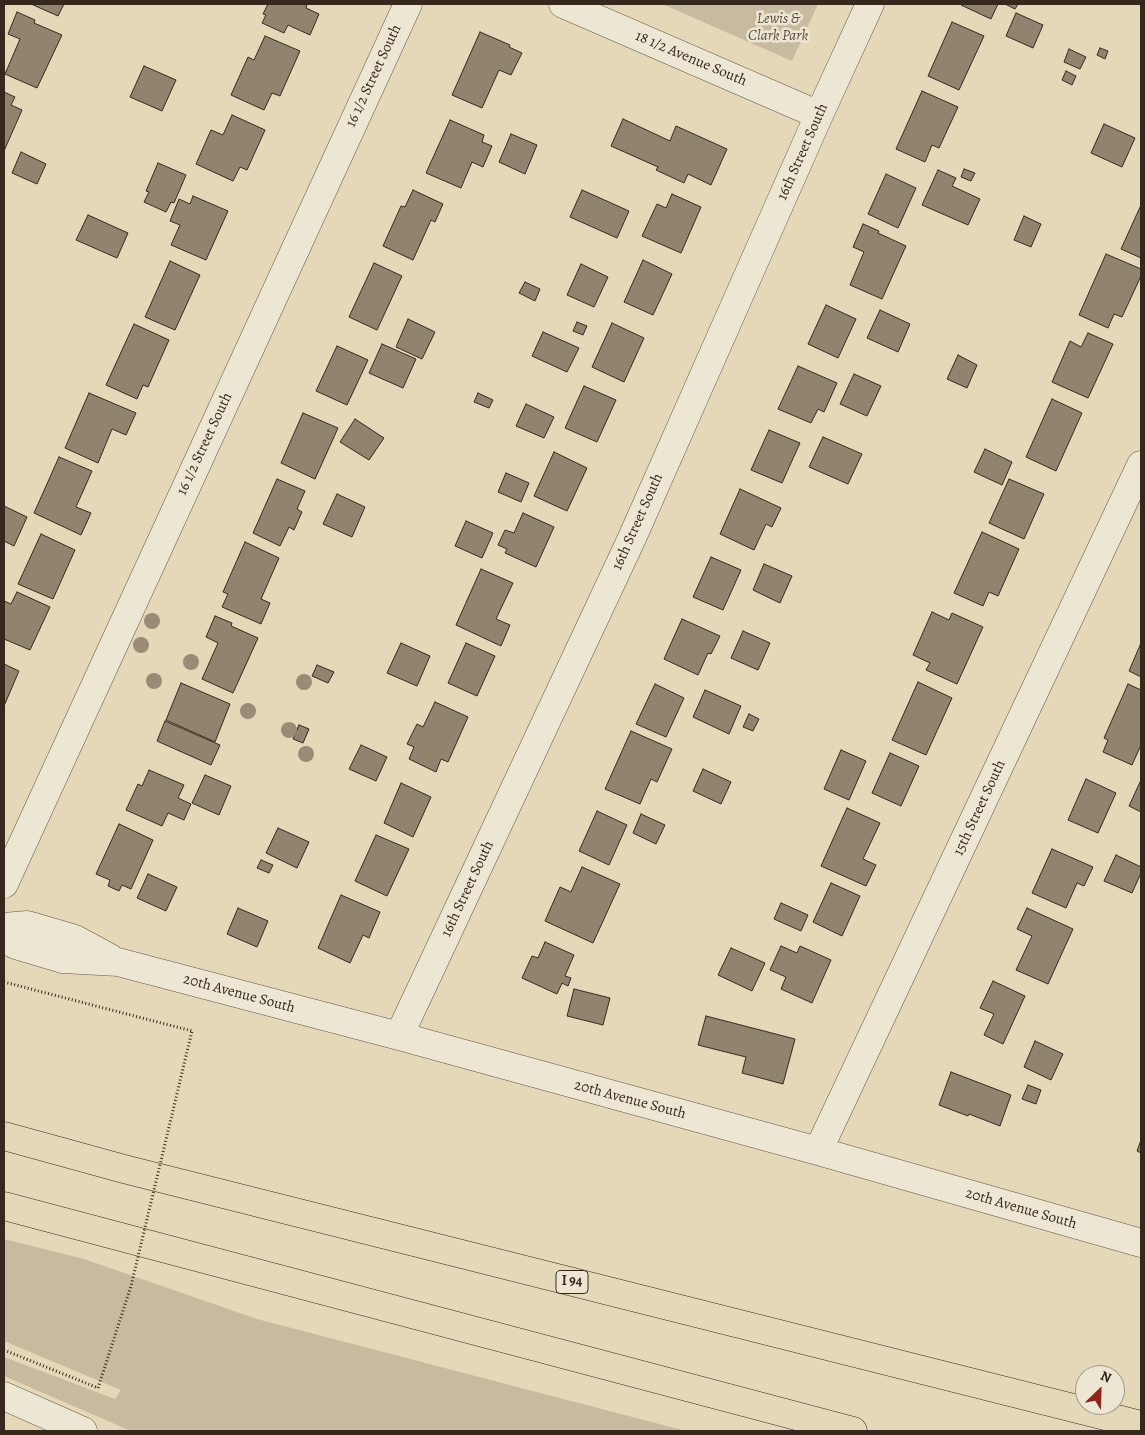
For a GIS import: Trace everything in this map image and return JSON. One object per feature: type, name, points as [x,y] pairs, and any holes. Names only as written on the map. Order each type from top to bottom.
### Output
[{"type":"highway","name":"I 94","points":[[4,1136],[124,1169],[1141,1425]]},
{"type":"highway","points":[[4,1206],[854,1431]]},
{"type":"street","name":"16 1/2 Street South","points":[[4,884],[408,4]]},
{"type":"street","name":"18 1/2 Avenue South","points":[[563,4],[819,115]]},
{"type":"street","name":"16th Street South","points":[[399,1036],[632,538],[870,4]]},
{"type":"street","name":"15th Street South","points":[[818,1151],[1141,465]]},
{"type":"street","name":"20th Avenue South","points":[[4,927],[27,925],[75,939],[118,962]]},
{"type":"street","name":"20th Avenue South","points":[[4,939],[16,945],[63,959],[118,962],[399,1036],[818,1151],[1141,1243]]},
{"type":"street","points":[[4,1396],[83,1431]]},
{"type":"path","points":[[4,982],[192,1031],[131,1286],[98,1388],[4,1350]]},
{"type":"green space","name":"Lewis & Clark Park","points":[[662,4],[818,4],[792,61]]},
{"type":"green space","points":[[4,1239],[84,1259],[257,1319],[686,1431],[131,1431],[4,1376],[4,1357],[115,1399],[121,1390],[4,1341]]},
{"type":"building","points":[[31,4],[64,4],[58,16]]},
{"type":"building","points":[[268,4],[307,4],[306,8],[319,14],[310,35],[288,25],[284,33],[262,23],[266,15],[263,14]]},
{"type":"building","points":[[962,4],[998,4],[991,19]]},
{"type":"building","points":[[1005,4],[1018,4],[1015,9]]},
{"type":"building","points":[[17,12],[35,20],[34,23],[62,35],[37,88],[5,74],[20,39],[8,34]]},
{"type":"building","points":[[1016,13],[1043,25],[1033,48],[1006,36]]},
{"type":"building","points":[[952,22],[984,36],[959,90],[928,76]]},
{"type":"building","points":[[480,32],[510,45],[509,47],[522,53],[511,75],[499,70],[482,108],[452,95]]},
{"type":"building","points":[[265,36],[300,51],[280,96],[272,93],[264,110],[231,95],[248,57],[254,60]]},
{"type":"building","points":[[1100,48],[1108,51],[1105,59],[1097,55]]},
{"type":"building","points":[[1069,49],[1086,57],[1080,69],[1064,62]]},
{"type":"building","points":[[144,66],[176,80],[162,111],[130,97]]},
{"type":"building","points":[[1066,71],[1076,76],[1072,85],[1062,80]]},
{"type":"building","points":[[922,91],[958,107],[939,148],[932,145],[925,162],[896,149]]},
{"type":"building","points":[[4,92],[15,97],[11,105],[22,110],[4,151]]},
{"type":"building","points":[[232,115],[265,130],[247,170],[240,167],[233,181],[196,164],[211,130],[223,135]]},
{"type":"building","points":[[623,119],[670,141],[676,126],[727,149],[711,185],[688,174],[684,183],[656,170],[658,167],[611,146]]},
{"type":"building","points":[[450,120],[484,135],[482,142],[492,146],[483,167],[472,162],[461,188],[426,173]]},
{"type":"building","points":[[1104,124],[1135,138],[1122,167],[1091,153]]},
{"type":"building","points":[[511,134],[537,145],[525,174],[499,162]]},
{"type":"building","points":[[21,152],[46,164],[37,184],[12,173]]},
{"type":"building","points":[[158,163],[186,175],[174,203],[171,202],[166,212],[144,202],[149,192],[146,191]]},
{"type":"building","points":[[964,169],[975,173],[971,181],[961,177]]},
{"type":"building","points":[[938,170],[956,178],[952,186],[980,199],[968,225],[922,205]]},
{"type":"building","points":[[886,174],[916,188],[898,228],[868,214]]},
{"type":"building","points":[[413,190],[443,204],[435,222],[431,220],[413,260],[383,246],[401,206],[405,207]]},
{"type":"building","points":[[582,190],[629,211],[617,238],[570,217]]},
{"type":"building","points":[[672,194],[701,207],[681,253],[642,236],[657,204],[666,208]]},
{"type":"building","points":[[193,196],[228,211],[206,260],[171,245],[180,225],[170,221],[179,199],[190,204]]},
{"type":"building","points":[[1141,205],[1141,258],[1121,249]]},
{"type":"building","points":[[88,215],[128,233],[117,258],[76,240]]},
{"type":"building","points":[[1024,216],[1041,224],[1031,247],[1014,240]]},
{"type":"building","points":[[863,224],[906,246],[882,299],[850,285],[864,252],[853,247]]},
{"type":"building","points":[[1106,254],[1141,269],[1141,276],[1122,317],[1114,314],[1108,328],[1079,315]]},
{"type":"building","points":[[643,260],[672,274],[653,315],[624,302]]},
{"type":"building","points":[[170,261],[200,275],[175,330],[145,317]]},
{"type":"building","points":[[374,263],[402,276],[377,330],[349,317]]},
{"type":"building","points":[[581,264],[608,277],[594,307],[567,295]]},
{"type":"building","points":[[525,282],[540,289],[535,301],[519,293]]},
{"type":"building","points":[[826,305],[856,319],[838,358],[808,344]]},
{"type":"building","points":[[880,310],[910,324],[898,352],[867,338]]},
{"type":"building","points":[[408,319],[435,332],[422,359],[396,347]]},
{"type":"building","points":[[577,322],[587,326],[583,335],[573,331]]},
{"type":"building","points":[[612,323],[644,338],[624,382],[592,367]]},
{"type":"building","points":[[134,324],[169,340],[148,387],[143,385],[137,399],[106,385]]},
{"type":"building","points":[[543,332],[579,348],[567,372],[532,356]]},
{"type":"building","points":[[1088,333],[1113,344],[1088,398],[1052,382],[1070,341],[1081,347]]},
{"type":"building","points":[[382,344],[416,359],[403,388],[369,373]]},
{"type":"building","points":[[337,346],[368,360],[347,405],[316,391]]},
{"type":"building","points":[[958,355],[977,365],[967,388],[947,379]]},
{"type":"building","points":[[798,366],[837,383],[824,412],[818,409],[811,423],[778,409]]},
{"type":"building","points":[[854,374],[881,386],[867,416],[840,404]]},
{"type":"building","points":[[584,386],[616,400],[597,442],[565,428]]},
{"type":"building","points":[[89,393],[136,413],[126,435],[112,429],[98,463],[65,448]]},
{"type":"building","points":[[478,393],[493,400],[489,408],[474,402]]},
{"type":"building","points":[[1052,399],[1082,413],[1056,471],[1026,457]]},
{"type":"building","points":[[526,404],[554,417],[544,438],[516,426]]},
{"type":"building","points":[[303,413],[338,428],[315,479],[281,463]]},
{"type":"building","points":[[355,419],[384,438],[369,460],[340,442]]},
{"type":"building","points":[[769,430],[800,443],[782,483],[751,470]]},
{"type":"building","points":[[823,437],[862,454],[848,484],[809,467]]},
{"type":"building","points":[[985,449],[1012,462],[1002,485],[974,472]]},
{"type":"building","points":[[554,452],[587,468],[567,511],[534,496]]},
{"type":"building","points":[[59,457],[92,471],[76,507],[91,513],[81,535],[34,513]]},
{"type":"building","points":[[506,473],[529,483],[521,502],[498,492]]},
{"type":"building","points":[[277,479],[305,491],[297,509],[302,512],[294,530],[289,527],[280,546],[253,533]]},
{"type":"building","points":[[1009,479],[1044,494],[1024,539],[989,523]]},
{"type":"building","points":[[740,489],[781,508],[772,527],[766,524],[754,550],[720,534]]},
{"type":"building","points":[[337,494],[365,507],[352,537],[323,524]]},
{"type":"building","points":[[4,506],[27,517],[14,546],[4,541]]},
{"type":"building","points":[[523,513],[554,527],[536,567],[505,553],[507,549],[498,545],[505,530],[514,533]]},
{"type":"building","points":[[466,521],[493,533],[482,558],[455,546]]},
{"type":"building","points":[[982,532],[1019,549],[998,596],[989,592],[983,606],[954,593]]},
{"type":"building","points":[[41,534],[75,550],[53,599],[18,584]]},
{"type":"building","points":[[245,542],[279,558],[261,599],[270,603],[261,624],[222,607],[228,594],[223,592]]},
{"type":"building","points":[[711,557],[741,570],[723,610],[693,597]]},
{"type":"building","points":[[764,564],[792,576],[780,603],[753,590]]},
{"type":"building","points":[[481,569],[513,583],[496,619],[510,625],[501,646],[456,625]]},
{"type":"building","points":[[17,592],[50,607],[30,650],[4,639],[4,601],[11,604]]},
{"type":"building","points":[[932,612],[949,620],[952,613],[983,627],[957,684],[926,670],[930,663],[913,655]]},
{"type":"building","points":[[215,616],[232,623],[231,626],[258,638],[233,693],[202,679],[218,643],[206,637]]},
{"type":"building","points":[[682,619],[720,636],[711,654],[708,653],[698,675],[664,659]]},
{"type":"building","points":[[743,631],[770,643],[758,670],[731,658]]},
{"type":"building","points":[[401,643],[430,656],[417,686],[387,673]]},
{"type":"building","points":[[466,643],[495,656],[477,696],[448,683]]},
{"type":"building","points":[[1141,643],[1141,677],[1129,671]]},
{"type":"building","points":[[4,664],[19,671],[4,706]]},
{"type":"building","points":[[317,665],[334,672],[328,683],[312,676]]},
{"type":"building","points":[[918,682],[952,698],[926,755],[892,740]]},
{"type":"building","points":[[181,683],[230,704],[215,742],[166,720]]},
{"type":"building","points":[[655,684],[684,698],[666,737],[636,724]]},
{"type":"building","points":[[1128,684],[1141,690],[1141,745],[1132,765],[1103,752],[1108,740],[1104,738]]},
{"type":"building","points":[[705,690],[741,706],[729,734],[693,717]]},
{"type":"building","points":[[435,702],[468,717],[448,762],[441,759],[436,772],[409,759],[414,747],[407,744],[417,724],[423,727]]},
{"type":"building","points":[[749,714],[759,719],[753,731],[743,727]]},
{"type":"building","points":[[165,721],[220,745],[211,765],[157,741]]},
{"type":"building","points":[[299,725],[309,729],[303,743],[293,739]]},
{"type":"building","points":[[631,731],[672,749],[657,782],[651,779],[640,804],[605,789]]},
{"type":"building","points":[[361,745],[387,757],[376,781],[349,769]]},
{"type":"building","points":[[841,750],[866,761],[849,800],[824,789]]},
{"type":"building","points":[[890,753],[919,766],[901,806],[872,793]]},
{"type":"building","points":[[703,769],[731,782],[721,804],[693,791]]},
{"type":"building","points":[[149,770],[184,785],[178,798],[191,804],[184,820],[168,813],[162,826],[126,810],[138,784],[142,786]]},
{"type":"building","points":[[205,775],[231,786],[219,815],[192,803]]},
{"type":"building","points":[[1086,779],[1116,793],[1098,833],[1068,820]]},
{"type":"building","points":[[1141,780],[1141,812],[1129,806]]},
{"type":"building","points":[[401,783],[431,797],[413,837],[384,823]]},
{"type":"building","points":[[847,808],[880,823],[863,859],[876,865],[866,886],[821,866]]},
{"type":"building","points":[[597,811],[627,825],[609,865],[579,851]]},
{"type":"building","points":[[641,814],[665,825],[656,844],[633,833]]},
{"type":"building","points":[[119,824],[153,840],[131,889],[122,885],[119,891],[108,886],[110,880],[96,874]]},
{"type":"building","points":[[278,828],[309,842],[297,868],[266,853]]},
{"type":"building","points":[[376,835],[409,849],[387,896],[355,881]]},
{"type":"building","points":[[1052,849],[1093,867],[1084,886],[1077,883],[1066,908],[1032,893]]},
{"type":"building","points":[[1116,855],[1141,867],[1141,873],[1132,893],[1104,881]]},
{"type":"building","points":[[261,860],[273,865],[269,873],[257,868]]},
{"type":"building","points":[[582,867],[620,884],[593,943],[545,921],[560,887],[571,892]]},
{"type":"building","points":[[148,874],[177,887],[166,911],[137,898]]},
{"type":"building","points":[[831,883],[860,896],[842,936],[813,922]]},
{"type":"building","points":[[341,895],[380,912],[369,938],[363,935],[350,963],[318,948]]},
{"type":"building","points":[[781,903],[808,915],[801,931],[774,919]]},
{"type":"building","points":[[238,908],[268,921],[257,947],[227,934]]},
{"type":"building","points":[[1027,908],[1073,929],[1048,984],[1016,970],[1032,936],[1017,929]]},
{"type":"building","points":[[545,942],[574,955],[565,976],[571,978],[568,986],[562,983],[557,994],[522,978],[532,956],[538,958]]},
{"type":"building","points":[[781,946],[797,953],[800,946],[831,960],[812,1003],[781,989],[786,977],[770,970]]},
{"type":"building","points":[[731,948],[765,963],[752,991],[718,975]]},
{"type":"building","points":[[993,981],[1025,996],[1003,1044],[984,1035],[994,1014],[980,1008]]},
{"type":"building","points":[[574,989],[610,998],[603,1025],[567,1016]]},
{"type":"building","points":[[706,1016],[795,1039],[783,1084],[742,1073],[746,1057],[698,1045]]},
{"type":"building","points":[[1035,1041],[1063,1054],[1051,1080],[1024,1067]]},
{"type":"building","points":[[951,1072],[1011,1095],[1000,1126],[939,1105]]},
{"type":"building","points":[[1028,1085],[1041,1090],[1036,1104],[1022,1099]]},
{"type":"building","points":[[1141,1140],[1141,1153],[1137,1151]]}]
